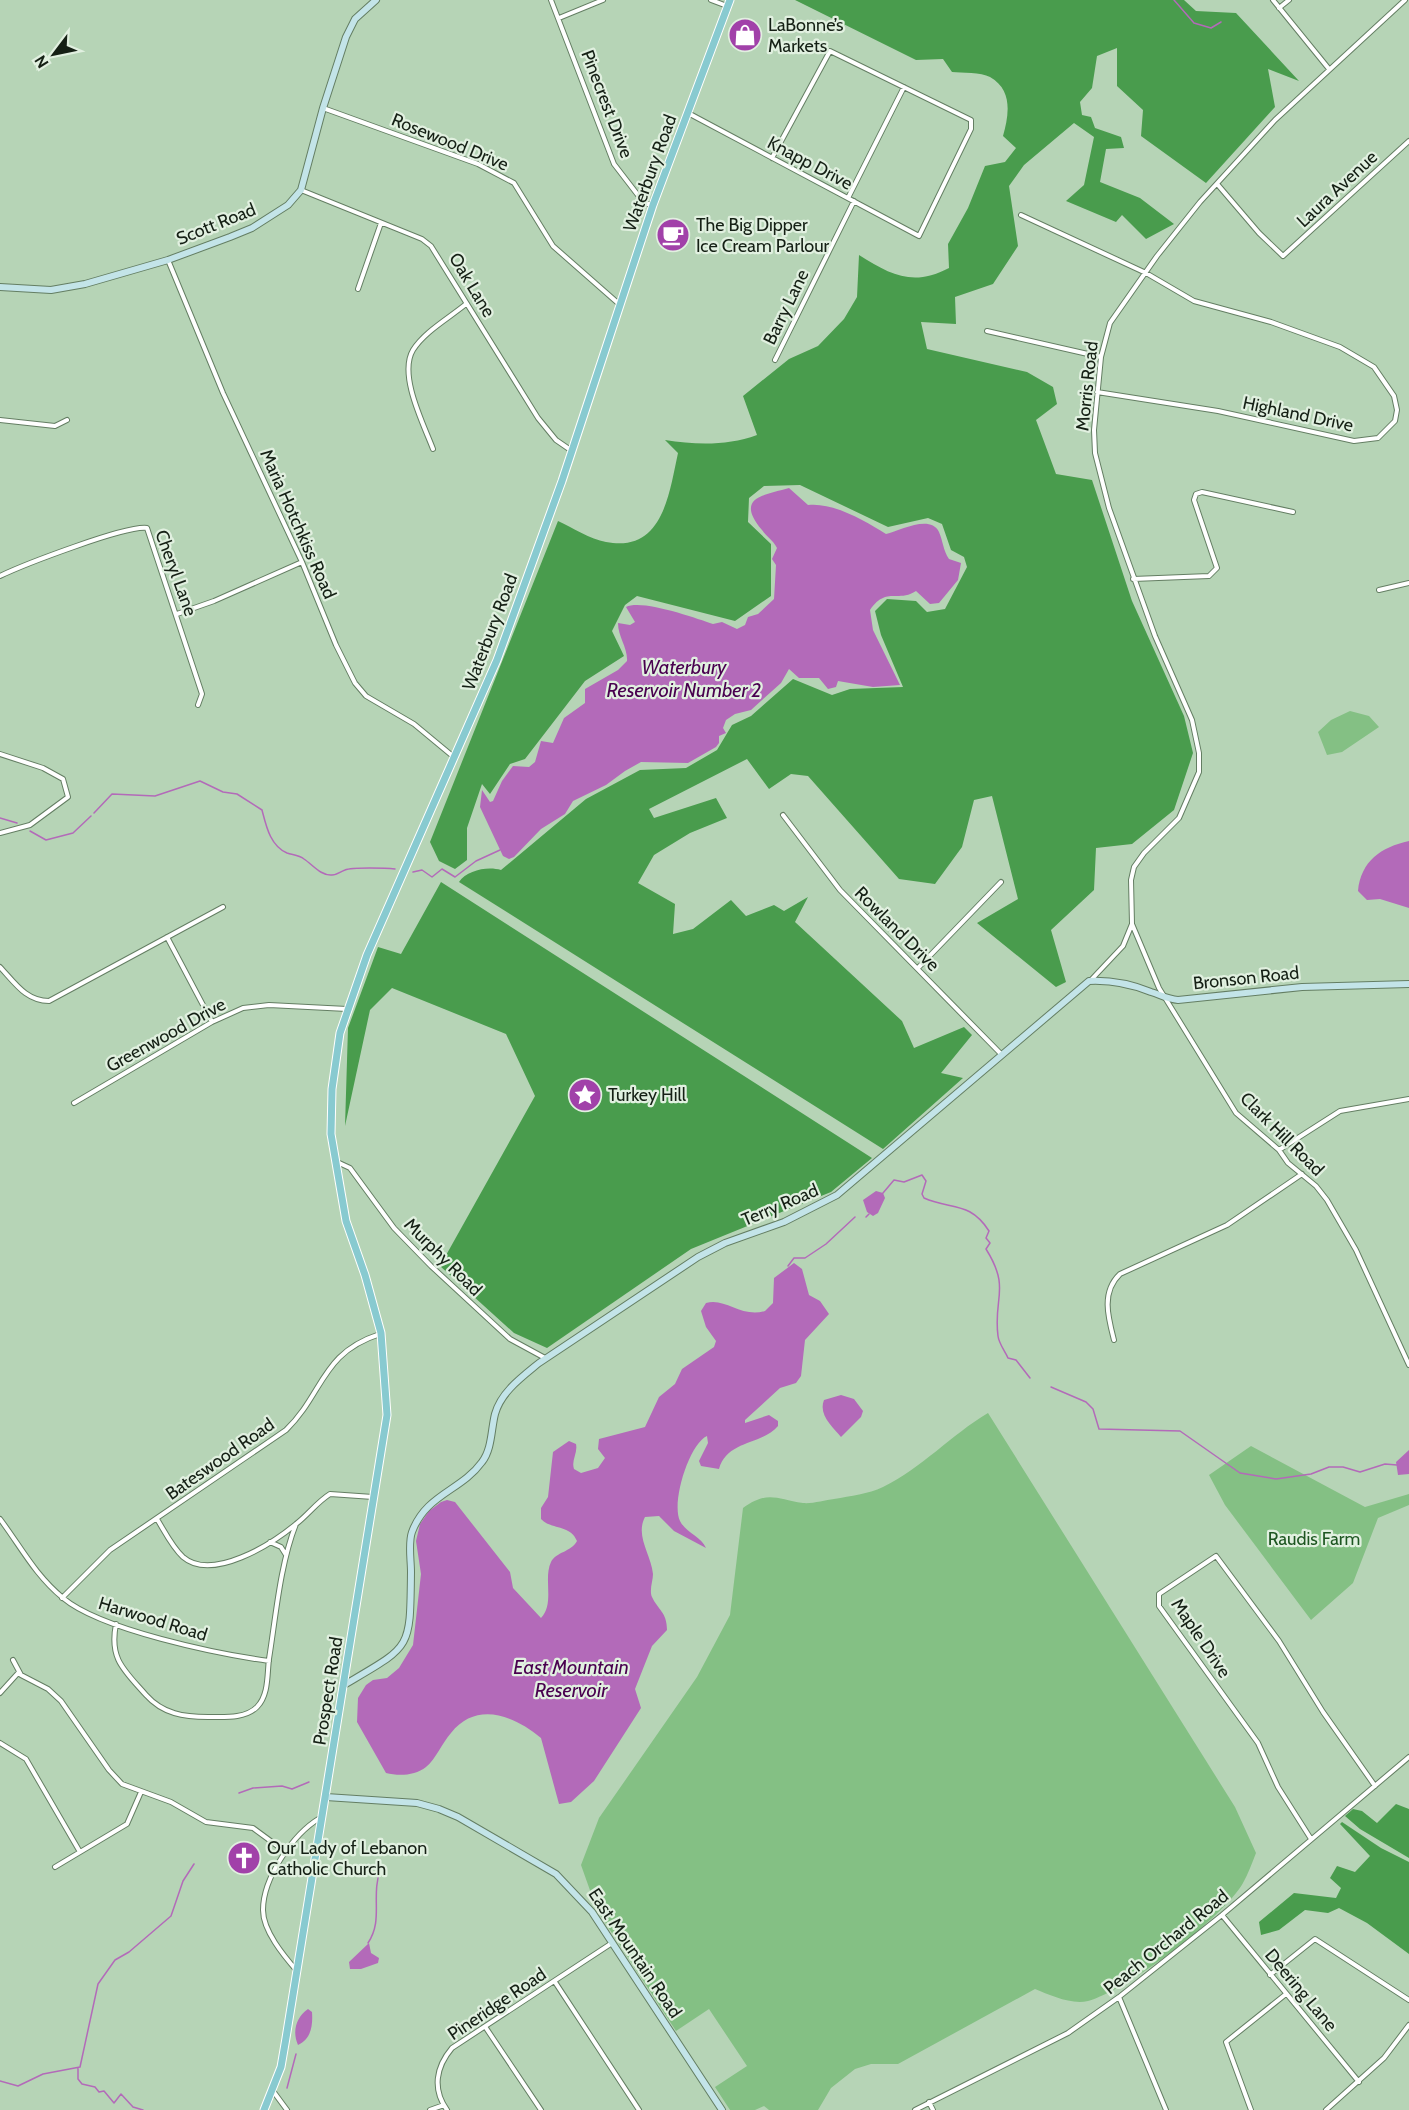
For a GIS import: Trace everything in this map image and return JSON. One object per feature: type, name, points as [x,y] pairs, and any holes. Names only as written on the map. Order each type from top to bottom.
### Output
[{"type":"main road","name":"Waterbury Road","points":[[365,1275],[346,1221],[331,1134],[332,1089],[340,1033],[367,955],[497,660],[572,451],[654,205],[729,3]]},
{"type":"main road","name":"Prospect Road","points":[[264,2110],[273,2091],[283,2057],[387,1415],[381,1334],[365,1275]]},
{"type":"street","points":[[301,190],[323,108],[346,37],[355,19],[376,0]]},
{"type":"street","name":"Pinecrest Drive","points":[[551,0],[614,164],[644,203],[654,205]]},
{"type":"street","points":[[559,18],[603,0]]},
{"type":"street","points":[[711,0],[729,3]]},
{"type":"street","points":[[1273,0],[1329,69]]},
{"type":"street","points":[[1279,8],[1289,0]]},
{"type":"street","name":"Morris Road","points":[[1132,924],[1131,880],[1134,867],[1144,853],[1179,818],[1199,772],[1199,753],[1192,720],[1133,579],[1100,474],[1094,430],[1101,357],[1110,323],[1180,227],[1275,120],[1405,0]]},
{"type":"street","points":[[772,158],[830,51],[904,87],[848,198]]},
{"type":"street","name":"Knapp Drive","points":[[688,113],[920,236],[971,129],[971,120],[904,87]]},
{"type":"street","name":"Rosewood Drive","points":[[323,108],[478,164],[514,183],[553,246],[621,306]]},
{"type":"street","name":"Laura Avenue","points":[[1218,185],[1259,233],[1283,256],[1409,141]]},
{"type":"street","name":"Oak Lane","points":[[301,190],[422,239],[431,246],[537,418],[556,440],[572,451]]},
{"type":"street","name":"Scott Road","points":[[0,287],[51,290],[86,284],[168,260],[252,228],[288,205],[301,190]]},
{"type":"street","name":"Barry Lane","points":[[775,360],[854,201]]},
{"type":"street","name":"Highland Drive","points":[[1022,215],[1146,273],[1194,301],[1271,322],[1358,356],[1374,367],[1394,396],[1397,410],[1395,421],[1378,438],[1354,441],[1218,411],[1097,392]]},
{"type":"street","points":[[358,289],[381,223]]},
{"type":"street","name":"Maria Hotchkiss Road","points":[[168,260],[223,393],[302,562],[336,645],[360,689],[366,696],[414,724],[455,759]]},
{"type":"street","points":[[433,449],[409,382],[410,358],[422,339],[466,304]]},
{"type":"street","points":[[987,331],[1101,357]]},
{"type":"street","points":[[0,420],[55,426],[67,420]]},
{"type":"street","points":[[1133,579],[1209,576],[1217,568],[1194,500],[1196,494],[1202,492],[1293,512]]},
{"type":"street","name":"Cheryl Lane","points":[[0,576],[104,537],[141,527],[147,528],[202,694],[198,705]]},
{"type":"street","points":[[177,614],[214,602],[302,562]]},
{"type":"street","points":[[1379,590],[1409,583]]},
{"type":"street","points":[[0,754],[43,768],[61,778],[68,788],[68,797],[30,825],[0,833]]},
{"type":"street","name":"Rowland Drive","points":[[783,815],[840,890],[1001,1054]]},
{"type":"street","points":[[918,968],[1001,882]]},
{"type":"street","points":[[0,967],[27,995],[36,1001],[49,1001],[223,907]]},
{"type":"street","name":"Terry Road","points":[[344,1684],[392,1657],[403,1646],[410,1629],[411,1535],[420,1513],[482,1462],[489,1449],[495,1413],[516,1382],[546,1359],[698,1257],[784,1222],[837,1195],[1089,981],[1123,946],[1132,924]]},
{"type":"street","name":"Clark Hill Road","points":[[1132,924],[1159,988],[1236,1113],[1279,1150],[1288,1163],[1316,1186],[1339,1219],[1356,1250],[1409,1365]]},
{"type":"street","points":[[167,937],[212,1022]]},
{"type":"street","name":"Bronson Road","points":[[1089,981],[1117,983],[1166,999],[1228,996],[1302,987],[1409,984]]},
{"type":"street","name":"Greenwood Drive","points":[[74,1103],[212,1022],[243,1008],[269,1005],[347,1009]]},
{"type":"street","points":[[1279,1150],[1340,1111],[1409,1099]]},
{"type":"street","name":"Murphy Road","points":[[335,1161],[350,1168],[394,1228],[431,1266],[510,1339],[546,1359]]},
{"type":"street","points":[[1114,1340],[1107,1309],[1108,1294],[1111,1282],[1120,1274],[1227,1225],[1302,1174]]},
{"type":"street","name":"Bateswood Road","points":[[62,1598],[110,1550],[286,1430],[300,1414],[332,1364],[352,1346],[381,1334]]},
{"type":"street","points":[[157,1519],[175,1548],[185,1558],[196,1563],[216,1565],[231,1561],[270,1542],[296,1524],[330,1494],[375,1497]]},
{"type":"street","name":"Harwood Road","points":[[0,1519],[28,1562],[62,1598],[81,1611],[116,1624],[207,1650],[269,1661]]},
{"type":"street","points":[[116,1624],[112,1643],[114,1654],[152,1702],[175,1715],[226,1717],[249,1712],[257,1707],[263,1697],[286,1555],[296,1524]]},
{"type":"street","points":[[270,1542],[281,1547],[286,1555]]},
{"type":"street","name":"Maple Drive","points":[[1311,1839],[1278,1787],[1258,1743],[1160,1606],[1159,1594],[1216,1556],[1279,1641],[1323,1712],[1375,1786]]},
{"type":"street","points":[[13,1660],[19,1672],[57,1697],[112,1774],[126,1786],[171,1802],[206,1822],[253,1828],[287,1853]]},
{"type":"street","points":[[0,1693],[19,1672]]},
{"type":"street","points":[[0,1743],[19,1752],[26,1759],[80,1852]]},
{"type":"street","name":"Peach Orchard Road","points":[[915,2110],[1068,2033],[1119,1997],[1222,1915],[1409,1757]]},
{"type":"street","points":[[55,1867],[127,1824],[141,1792]]},
{"type":"street","name":"East Mountain Road","points":[[326,1797],[417,1803],[458,1816],[549,1869],[567,1883],[592,1912],[722,2110]]},
{"type":"street","points":[[297,1971],[276,1941],[263,1911],[267,1889],[287,1853],[308,1826],[323,1816]]},
{"type":"street","name":"Deering Lane","points":[[1222,1915],[1359,2082]]},
{"type":"street","points":[[1270,1975],[1314,1939],[1409,2000]]},
{"type":"street","name":"Pineridge Road","points":[[447,2110],[437,2082],[441,2064],[452,2048],[486,2028],[612,1943]]},
{"type":"street","points":[[555,1982],[639,2110]]},
{"type":"street","points":[[1251,2110],[1226,2042],[1286,1994]]},
{"type":"street","points":[[1119,1997],[1166,2110]]},
{"type":"street","points":[[1326,2110],[1384,2058],[1409,2025]]},
{"type":"street","points":[[486,2028],[541,2110]]},
{"type":"street","points":[[273,2091],[287,2110]]},
{"type":"street","points":[[929,2103],[933,2110]]},
{"type":"street","points":[[430,2110],[444,2105]]},
{"type":"green space","points":[[795,0],[1184,0],[1196,11],[1236,13],[1299,81],[1268,69],[1275,107],[1206,183],[1141,136],[1143,110],[1117,86],[1117,48],[1097,56],[1092,88],[1080,102],[1082,115],[1091,117],[1095,128],[1121,137],[1124,148],[1106,149],[1100,182],[1140,198],[1174,224],[1146,239],[1122,215],[1116,222],[1066,201],[1084,185],[1094,137],[1074,123],[1024,165],[1009,186],[1018,246],[993,284],[955,297],[956,324],[921,322],[927,349],[1027,372],[1053,387],[1057,404],[1036,420],[1056,474],[1092,480],[1132,601],[1184,716],[1193,753],[1174,810],[1132,844],[1096,848],[1094,890],[1051,930],[1066,982],[1056,987],[977,923],[1018,899],[992,796],[974,800],[962,847],[935,884],[899,879],[808,776],[791,774],[769,789],[747,759],[649,809],[654,818],[716,798],[727,818],[690,833],[654,855],[638,883],[675,904],[673,934],[693,929],[731,900],[746,916],[774,905],[784,911],[808,897],[795,922],[902,1021],[914,1048],[964,1027],[972,1035],[941,1073],[963,1078],[883,1149],[459,882],[467,874],[478,870],[490,868],[501,870],[586,799],[640,770],[686,768],[717,750],[732,725],[751,716],[793,679],[832,695],[850,689],[903,687],[881,635],[875,611],[887,599],[916,601],[927,612],[945,609],[967,567],[964,557],[951,550],[942,524],[928,518],[888,527],[800,485],[764,486],[749,498],[748,522],[771,544],[771,596],[735,621],[637,596],[625,605],[612,631],[624,656],[585,681],[525,759],[510,764],[490,794],[482,784],[467,828],[467,860],[455,869],[439,861],[430,842],[558,521],[600,541],[625,543],[640,538],[660,517],[671,486],[678,453],[665,440],[711,443],[746,439],[757,435],[743,396],[789,359],[818,346],[844,319],[857,297],[859,255],[892,273],[913,278],[936,274],[949,268],[948,244],[968,208],[985,166],[1005,162],[1016,148],[1003,136],[1008,112],[1006,96],[1003,89],[990,77],[977,73],[952,72],[943,59],[916,60]]},
{"type":"green space","points":[[1350,711],[1369,716],[1379,727],[1342,752],[1327,755],[1318,732],[1331,720]]},
{"type":"green space","points":[[441,882],[872,1158],[831,1192],[691,1249],[547,1348],[514,1333],[440,1266],[535,1096],[506,1034],[392,988],[370,1010],[345,1126],[348,1028],[378,947],[401,954]]},
{"type":"green space","points":[[988,1413],[1235,1807],[1256,1853],[1243,1883],[1216,1915],[1172,1951],[1105,1994],[1088,2001],[1075,2002],[1035,1989],[898,2064],[871,2064],[855,2069],[831,2088],[818,2110],[769,2110],[764,2106],[755,2110],[730,2110],[715,2087],[747,2066],[709,2009],[676,2031],[597,1910],[581,1865],[599,1818],[697,1677],[730,1615],[743,1508],[766,1497],[810,1503],[883,1487],[911,1471],[961,1431]]},
{"type":"green space","name":"Raudis Farm","points":[[1251,1446],[1365,1507],[1409,1494],[1409,1505],[1378,1518],[1353,1583],[1311,1620],[1225,1505],[1209,1475]]},
{"type":"green space","points":[[1396,1804],[1409,1809],[1409,1858],[1360,1829],[1345,1816],[1353,1809],[1362,1811],[1377,1823]]},
{"type":"green space","points":[[1342,1822],[1381,1848],[1409,1862],[1409,1954],[1367,1923],[1339,1908],[1328,1913],[1305,1910],[1279,1930],[1261,1935],[1259,1922],[1294,1893],[1336,1898],[1341,1888],[1330,1878],[1337,1866],[1355,1872],[1370,1856],[1340,1824]]},
{"type":"water","name":"Waterbury Reservoir Number 2","points":[[789,488],[808,505],[838,509],[886,534],[914,525],[929,524],[939,532],[949,559],[961,563],[958,580],[939,603],[930,604],[916,591],[903,596],[881,599],[870,610],[873,630],[900,685],[873,687],[838,681],[836,687],[828,689],[819,678],[799,678],[789,669],[781,683],[751,710],[735,714],[726,720],[723,728],[726,733],[719,736],[719,743],[716,747],[688,763],[641,762],[606,785],[573,801],[565,814],[541,829],[514,857],[509,859],[503,856],[480,807],[482,790],[490,802],[493,801],[502,781],[513,766],[529,767],[535,762],[541,741],[553,743],[564,718],[585,703],[585,689],[618,670],[627,661],[618,623],[630,625],[635,622],[626,607],[644,605],[656,607],[713,624],[722,622],[737,629],[745,625],[748,617],[758,614],[774,599],[776,565],[772,559],[777,548],[754,519],[751,510],[756,499]]},
{"type":"water","points":[[1409,841],[1409,908],[1380,899],[1367,900],[1358,891],[1363,871],[1381,852]]},
{"type":"water","points":[[876,1191],[883,1193],[885,1198],[878,1213],[873,1216],[867,1212],[863,1200]]},
{"type":"water","name":"East Mountain Reservoir","points":[[794,1263],[802,1269],[809,1295],[820,1301],[829,1314],[805,1340],[801,1376],[796,1383],[780,1388],[745,1420],[745,1423],[769,1415],[778,1421],[778,1426],[763,1437],[729,1453],[719,1469],[701,1466],[699,1461],[708,1443],[707,1436],[694,1450],[683,1475],[678,1513],[686,1529],[701,1540],[706,1548],[674,1531],[659,1516],[645,1517],[642,1531],[653,1574],[651,1594],[664,1615],[667,1630],[652,1646],[635,1689],[641,1708],[594,1781],[571,1802],[559,1804],[541,1738],[507,1718],[483,1714],[461,1723],[448,1737],[430,1764],[422,1770],[396,1775],[386,1773],[357,1722],[358,1698],[366,1685],[373,1680],[387,1678],[399,1668],[413,1645],[421,1574],[416,1541],[420,1524],[429,1511],[441,1502],[447,1500],[455,1502],[510,1572],[513,1588],[541,1618],[547,1605],[551,1562],[577,1541],[570,1532],[541,1519],[541,1508],[548,1497],[553,1452],[569,1441],[576,1444],[574,1469],[581,1473],[598,1468],[605,1458],[598,1449],[599,1439],[645,1427],[659,1397],[675,1384],[682,1369],[714,1347],[716,1341],[706,1327],[701,1311],[706,1303],[720,1303],[748,1312],[765,1311],[773,1303],[774,1278]]},
{"type":"water","points":[[841,1395],[854,1399],[863,1411],[861,1417],[841,1437],[827,1420],[823,1405],[824,1400]]},
{"type":"water","points":[[1409,1450],[1409,1474],[1398,1475],[1396,1462]]},
{"type":"water","points":[[369,1943],[371,1953],[379,1958],[378,1963],[361,1969],[350,1969],[349,1962]]},
{"type":"water","points":[[308,2009],[312,2012],[310,2032],[306,2039],[298,2045],[295,2035],[296,2025]]},
{"type":"waterway","points":[[1174,0],[1194,23],[1211,28],[1221,22]]},
{"type":"waterway","points":[[94,813],[112,794],[155,796],[200,781],[223,792],[237,794],[262,810],[276,845],[281,850],[302,858],[324,874],[334,875],[355,868],[395,869]]},
{"type":"waterway","points":[[30,831],[46,840],[73,833],[91,816]]},
{"type":"waterway","points":[[0,818],[17,823]]},
{"type":"waterway","points":[[413,872],[422,870],[432,877],[442,869],[455,877],[476,861],[500,850]]},
{"type":"waterway","points":[[883,1193],[894,1180],[904,1182],[922,1175],[926,1181],[922,1194],[924,1198],[960,1208],[982,1221],[989,1231],[986,1238],[990,1243],[986,1249],[998,1274],[999,1339],[1008,1358],[1016,1360],[1030,1378]]},
{"type":"waterway","points":[[866,1217],[869,1214]]},
{"type":"waterway","points":[[788,1266],[794,1258],[805,1258],[826,1244],[855,1217]]},
{"type":"waterway","points":[[1051,1387],[1086,1402],[1093,1409],[1099,1429],[1180,1431],[1240,1473],[1276,1479],[1311,1474],[1329,1467],[1343,1467],[1360,1472],[1385,1464],[1397,1465]]},
{"type":"waterway","points":[[239,1793],[253,1788],[282,1786],[292,1789],[309,1782]]},
{"type":"waterway","points":[[0,2081],[18,2086],[43,2074],[80,2067],[98,1984],[115,1960],[129,1952],[171,1916],[183,1881],[194,1864]]},
{"type":"waterway","points":[[368,1943],[375,1925],[378,1878],[381,1867]]},
{"type":"waterway","points":[[287,2088],[296,2054]]},
{"type":"waterway","points":[[78,2068],[78,2079],[82,2084],[95,2087],[99,2092],[104,2091],[114,2103],[121,2094],[133,2107],[143,2110]]},
{"type":"place","name":"LaBonne’s Markets","points":[[745,35]]},
{"type":"place","name":"The Big Dipper Ice Cream Parlour","points":[[673,235]]},
{"type":"place","name":"Turkey Hill","points":[[585,1095]]},
{"type":"place","name":"Our Lady of Lebanon Catholic Church","points":[[244,1858]]}]
